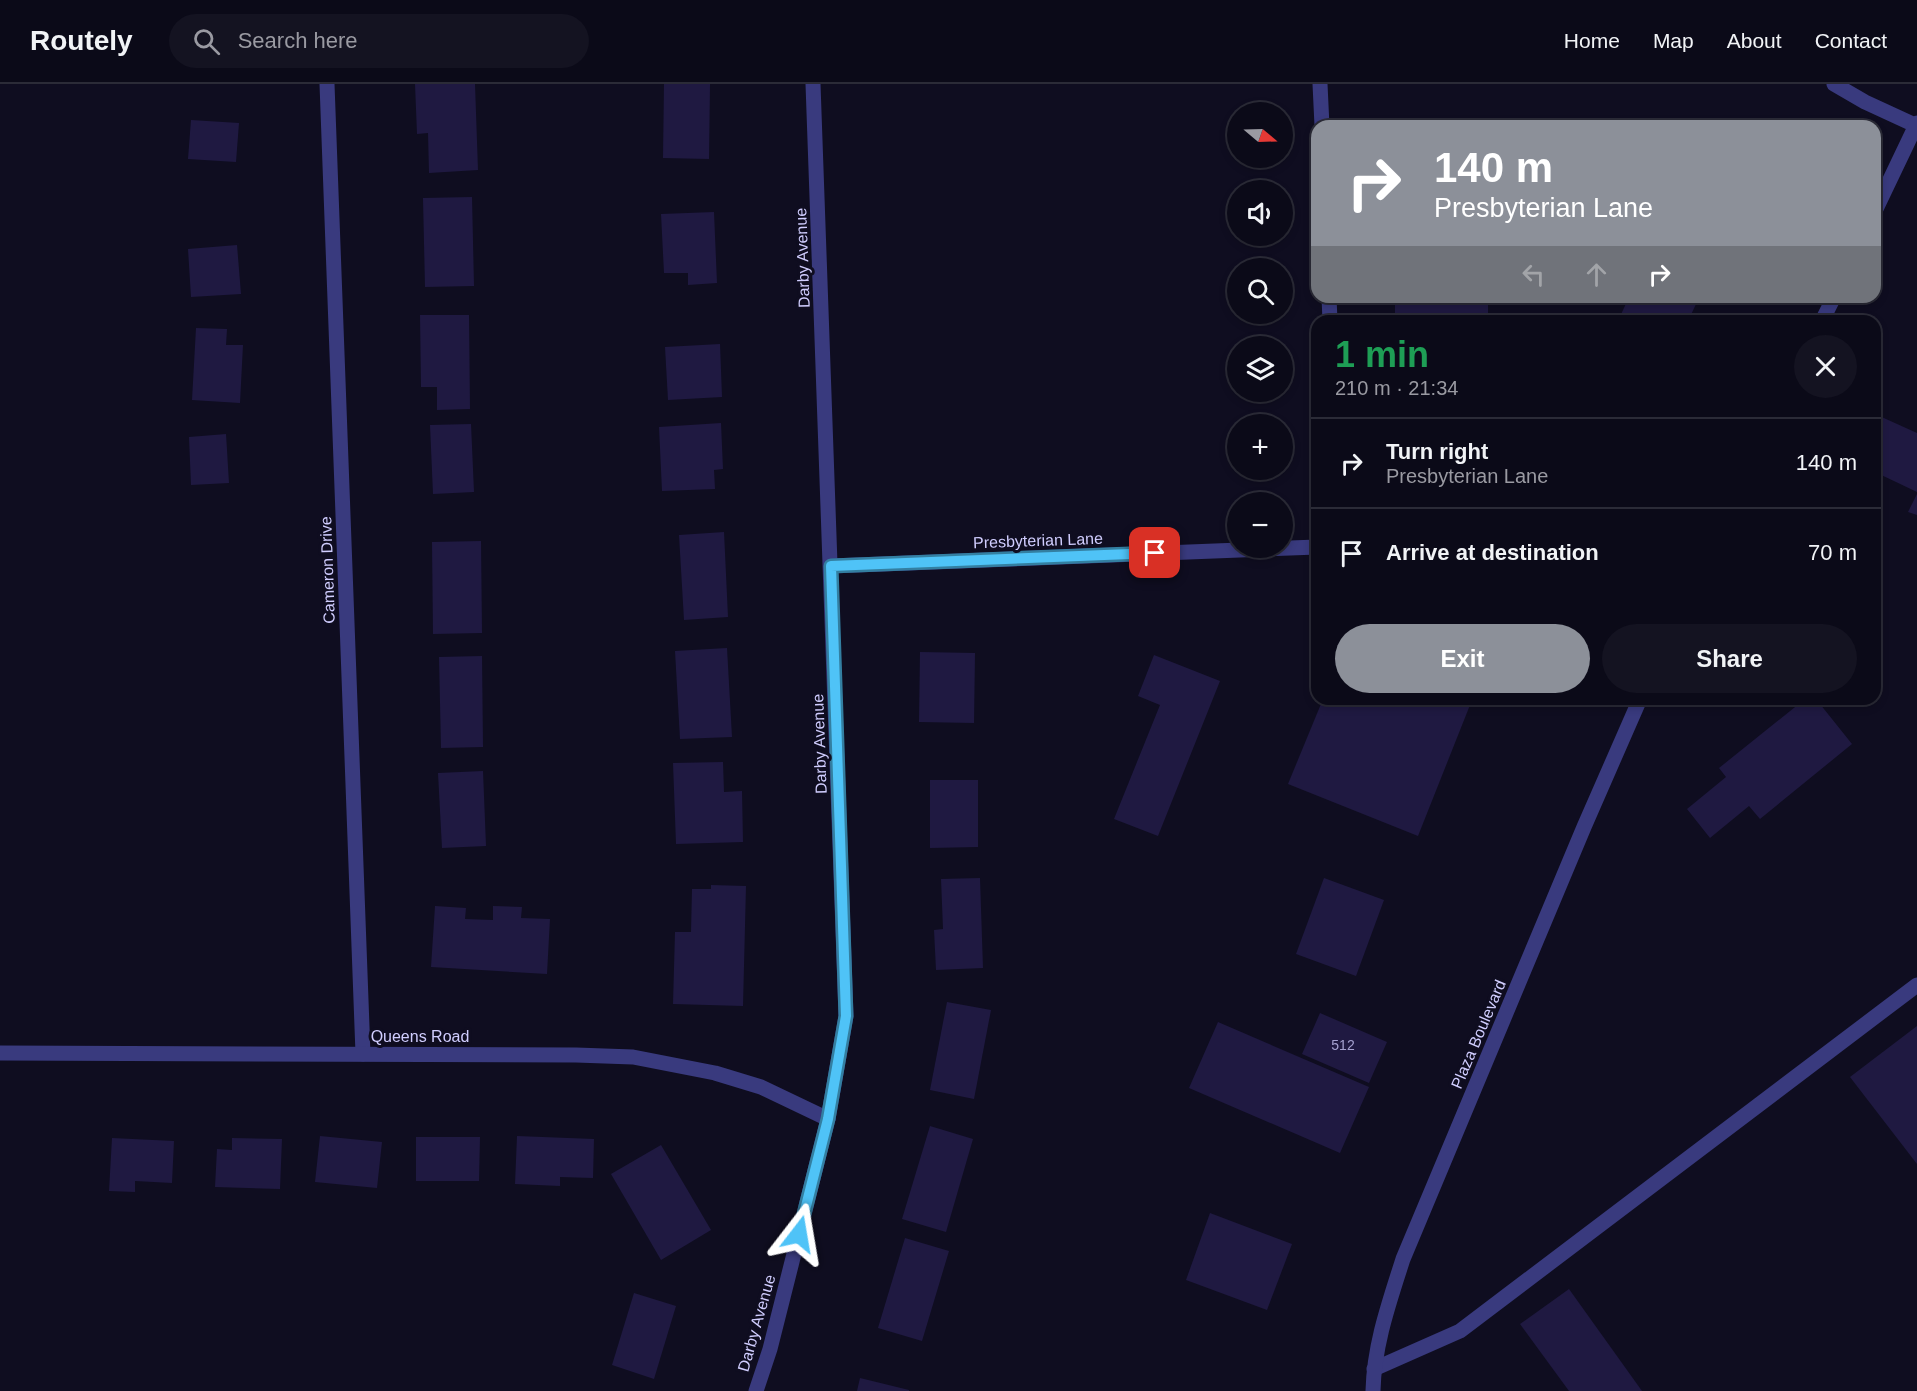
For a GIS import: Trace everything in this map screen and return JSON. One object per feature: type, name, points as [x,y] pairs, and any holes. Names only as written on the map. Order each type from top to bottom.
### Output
[{"type":"street","name":"Cameron Drive","points":[[327,84],[363,1054]]},
{"type":"street","name":"Darby Avenue","points":[[756,1391],[770,1349],[828,1119],[846,1016],[813,84]]},
{"type":"street","points":[[1320,84],[1322,120]]},
{"type":"street","points":[[1834,84],[1865,102],[1917,125],[1881,199]]},
{"type":"street","name":"Presbyterian Lane","points":[[831,566],[1311,547]]},
{"type":"street","name":"Plaza Boulevard","points":[[1373,1391],[1374,1369],[1382,1327],[1403,1259],[1637,705]]},
{"type":"street","points":[[1374,1369],[1460,1331],[1917,985]]},
{"type":"street","name":"Queens Road","points":[[0,1053],[633,1057],[715,1073],[761,1087],[828,1119]]},
{"type":"building","points":[[415,84],[475,84],[478,170],[429,173],[428,133],[417,134]]},
{"type":"building","points":[[664,84],[710,84],[709,159],[663,158]]},
{"type":"building","points":[[191,120],[239,123],[236,162],[188,159]]},
{"type":"building","points":[[472,197],[474,286],[425,287],[423,198]]},
{"type":"building","points":[[714,212],[717,283],[688,285],[688,273],[664,273],[661,214]]},
{"type":"building","points":[[237,245],[241,294],[191,297],[188,249]]},
{"type":"building","points":[[1395,303],[1488,303],[1488,315],[1395,315]]},
{"type":"building","points":[[1626,303],[1697,303],[1691,315],[1621,315]]},
{"type":"building","points":[[420,315],[469,315],[470,409],[437,410],[437,387],[421,387]]},
{"type":"building","points":[[196,328],[227,329],[226,345],[243,345],[240,403],[192,400]]},
{"type":"building","points":[[720,344],[722,397],[668,400],[665,347]]},
{"type":"building","points":[[1881,417],[1917,433],[1917,492],[1881,475]]},
{"type":"building","points":[[721,423],[723,469],[714,470],[715,489],[662,491],[659,427]]},
{"type":"building","points":[[471,424],[474,492],[433,494],[430,425]]},
{"type":"building","points":[[226,434],[229,483],[191,485],[189,437]]},
{"type":"building","points":[[1917,494],[1917,515],[1908,512]]},
{"type":"building","points":[[724,532],[728,617],[684,620],[679,535]]},
{"type":"building","points":[[481,541],[482,633],[433,634],[432,542]]},
{"type":"building","points":[[727,648],[732,737],[680,739],[675,651]]},
{"type":"building","points":[[920,652],[975,653],[974,723],[919,722]]},
{"type":"building","points":[[1154,655],[1220,681],[1158,836],[1114,819],[1160,705],[1138,696]]},
{"type":"building","points":[[482,656],[483,747],[441,748],[439,657]]},
{"type":"building","points":[[1321,705],[1470,705],[1418,836],[1288,784]]},
{"type":"building","points":[[1798,705],[1821,705],[1852,744],[1760,819],[1749,806],[1710,838],[1687,809],[1726,777],[1719,768]]},
{"type":"building","points":[[723,762],[724,792],[742,791],[743,842],[676,844],[673,763]]},
{"type":"building","points":[[483,771],[486,846],[442,848],[438,773]]},
{"type":"building","points":[[930,780],[978,780],[978,847],[930,848]]},
{"type":"building","points":[[980,878],[983,968],[936,970],[934,930],[943,929],[941,879]]},
{"type":"building","points":[[1324,878],[1384,900],[1356,976],[1296,954]]},
{"type":"building","points":[[711,885],[746,886],[743,1006],[673,1004],[675,932],[691,932],[692,889],[711,889]]},
{"type":"building","points":[[435,906],[466,908],[465,919],[493,920],[493,906],[522,907],[521,918],[550,919],[547,974],[431,967]]},
{"type":"building","points":[[947,1002],[991,1010],[974,1099],[930,1090]]},
{"type":"building","points":[[1320,1013],[1387,1042],[1369,1083],[1302,1054]]},
{"type":"building","points":[[1218,1022],[1369,1087],[1340,1153],[1189,1088]]},
{"type":"building","points":[[1917,1026],[1917,1164],[1850,1077]]},
{"type":"building","points":[[930,1126],[973,1139],[946,1232],[902,1219]]},
{"type":"building","points":[[320,1136],[382,1142],[377,1188],[315,1182]]},
{"type":"building","points":[[517,1136],[594,1139],[593,1178],[560,1177],[560,1186],[515,1184]]},
{"type":"building","points":[[416,1137],[480,1137],[479,1181],[416,1181]]},
{"type":"building","points":[[112,1138],[174,1141],[172,1183],[135,1181],[135,1192],[109,1191]]},
{"type":"building","points":[[232,1138],[282,1139],[280,1189],[215,1187],[217,1149],[232,1150]]},
{"type":"building","points":[[661,1145],[711,1230],[661,1260],[611,1174]]},
{"type":"building","points":[[1210,1213],[1292,1244],[1267,1310],[1186,1280]]},
{"type":"building","points":[[905,1238],[949,1251],[922,1341],[878,1328]]},
{"type":"building","points":[[1569,1289],[1642,1391],[1569,1391],[1520,1324]]},
{"type":"building","points":[[634,1293],[676,1306],[654,1379],[612,1365]]},
{"type":"building","points":[[860,1378],[909,1390],[909,1391],[857,1391]]},
{"type":"route","points":[[799,1234],[828,1119],[846,1016],[831,566],[1155,553]]}]
